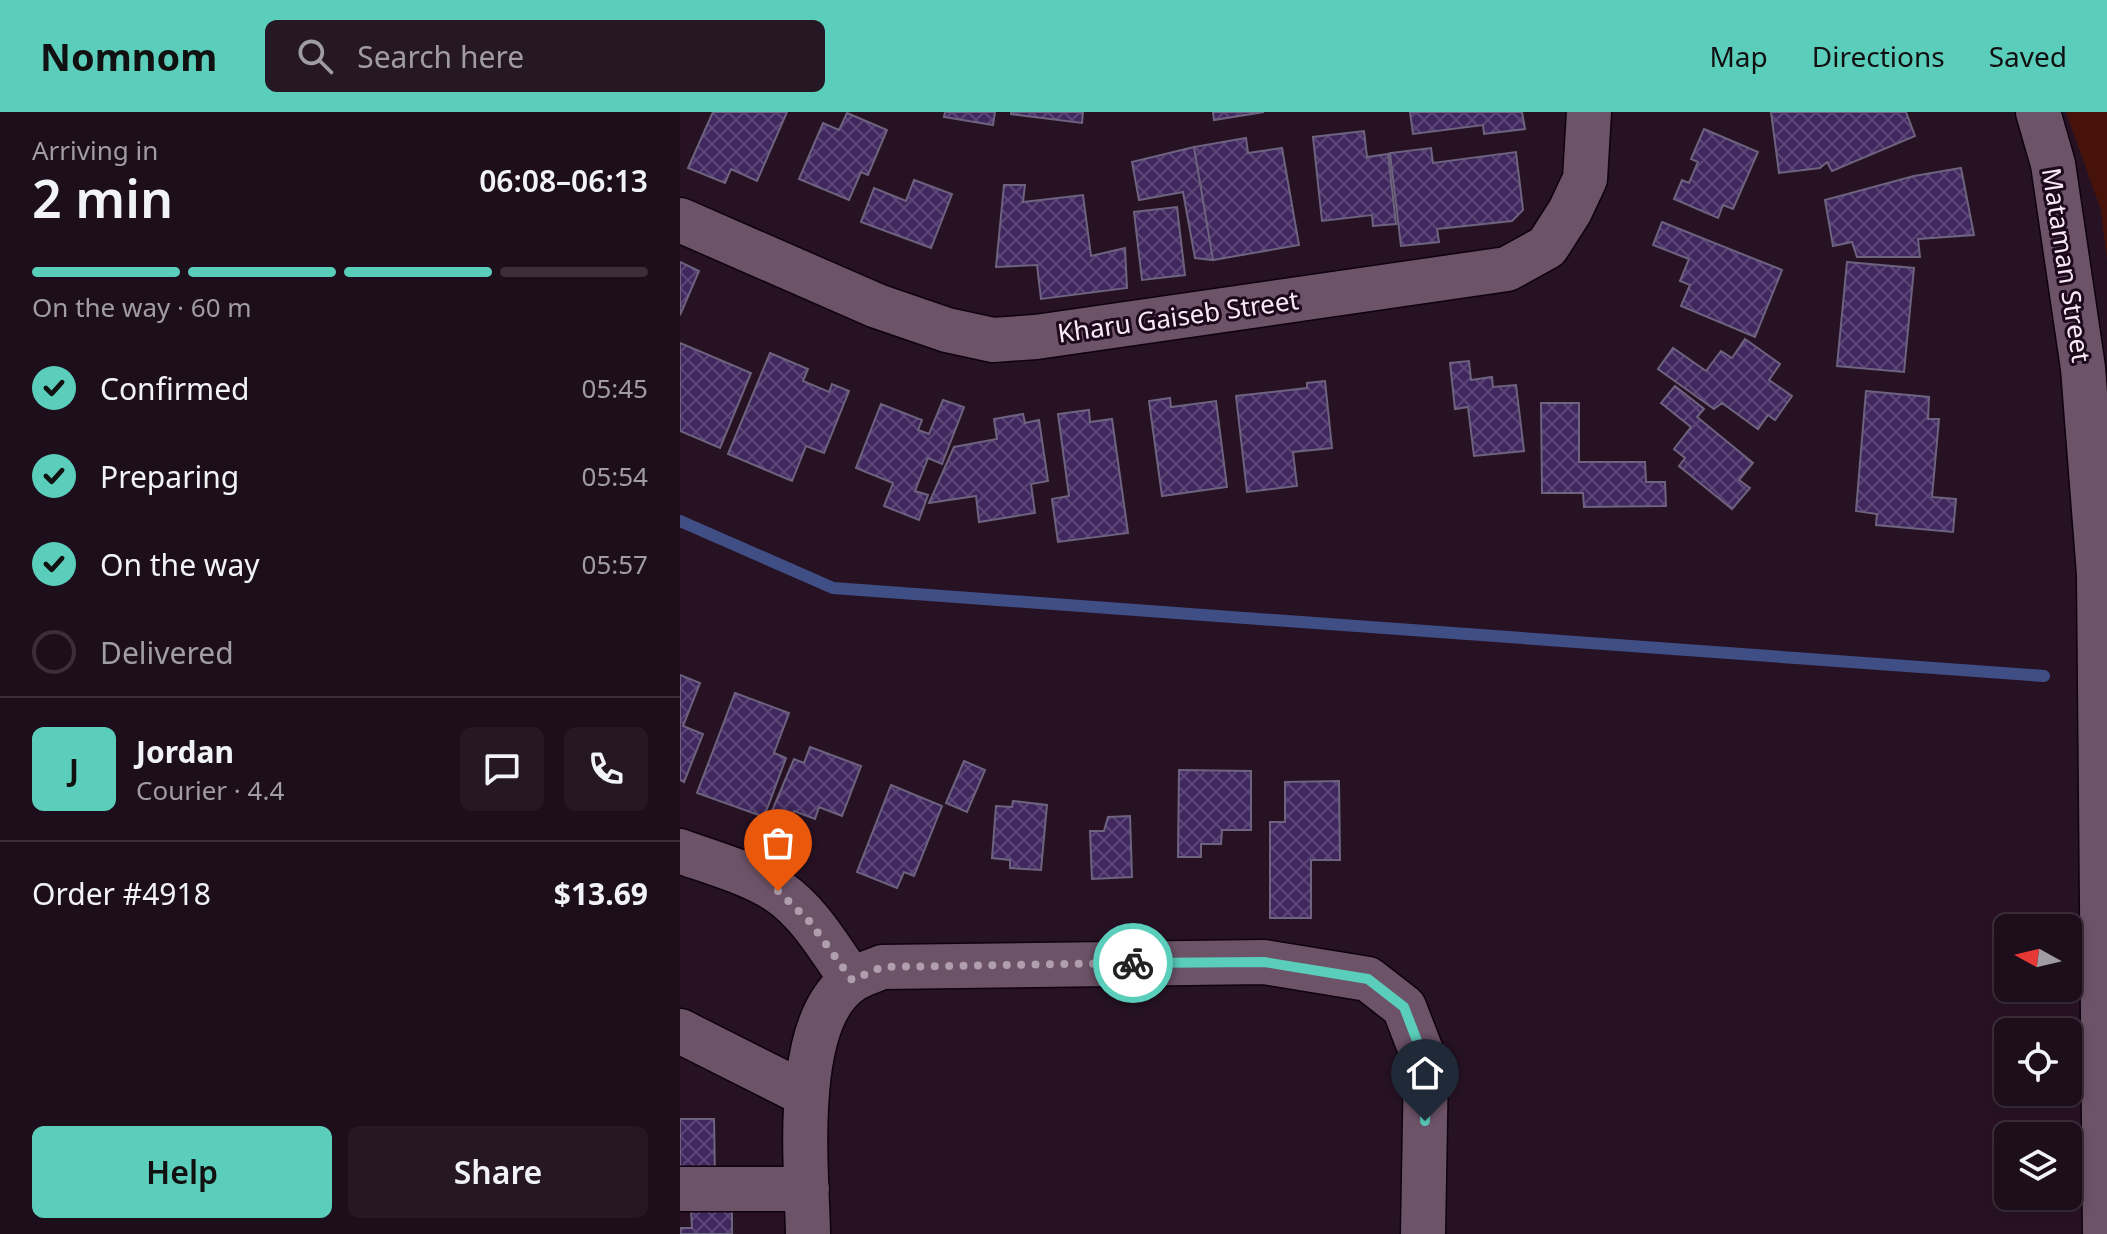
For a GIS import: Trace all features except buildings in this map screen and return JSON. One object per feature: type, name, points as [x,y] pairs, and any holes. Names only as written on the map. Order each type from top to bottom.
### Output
[{"type":"street","name":"Kharu Gaiseb Street","points":[[680,220],[877,306],[947,330],[993,340],[1036,337],[1507,269],[1547,247],[1570,211],[1585,179],[1589,112]]},
{"type":"street","name":"Mataman Street","points":[[2038,112],[2053,164],[2083,368],[2099,574],[2105,1234]]},
{"type":"street","points":[[680,851],[753,878],[778,891],[810,922],[852,980]]},
{"type":"street","points":[[808,1234],[805,1094],[817,1030],[827,1008],[852,980],[882,967],[1264,962],[1368,979],[1404,1007],[1426,1064],[1423,1234]]},
{"type":"street","points":[[680,1031],[805,1094]]},
{"type":"street","points":[[680,1189],[807,1189]]},
{"type":"shaded area","points":[[2066,112],[2107,112],[2107,261],[2101,210]]},
{"type":"waterway","points":[[680,521],[833,588],[2044,676]]},
{"type":"way so far","points":[[778,891],[810,922],[852,980],[882,967],[1133,963]]},
{"type":"route","points":[[1133,963],[1264,962],[1368,979],[1404,1007],[1426,1064],[1425,1121]]}]
